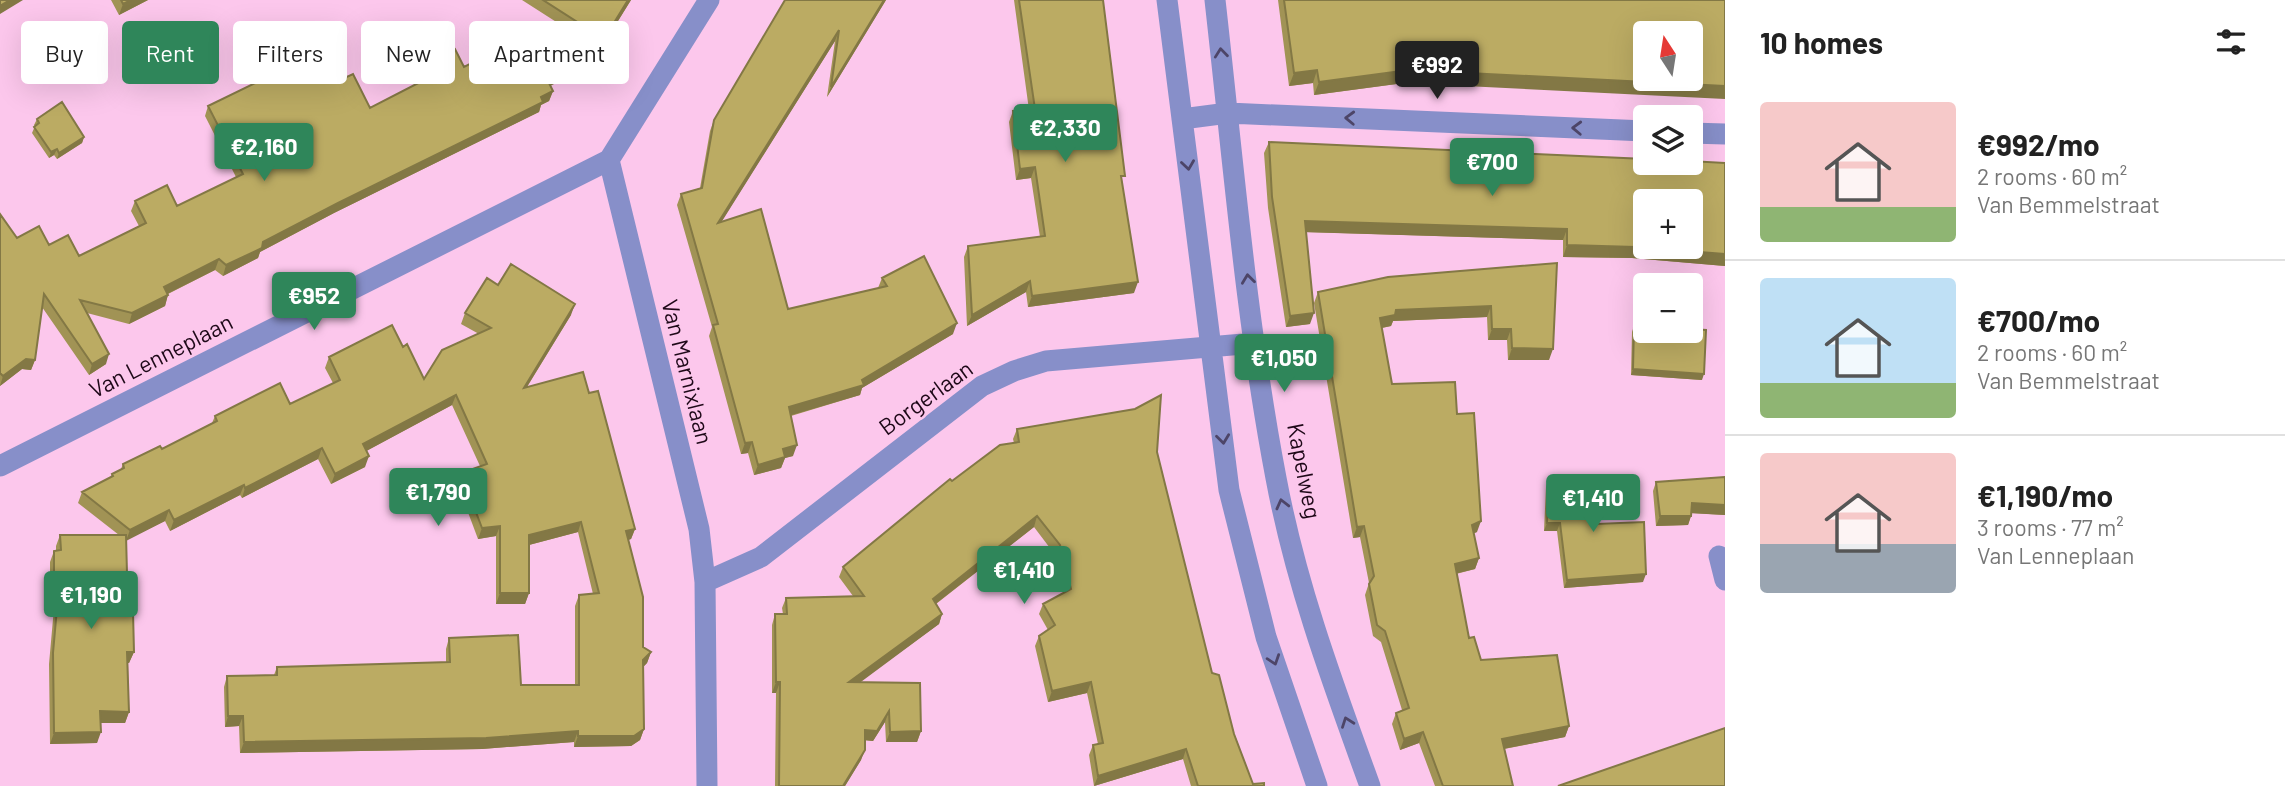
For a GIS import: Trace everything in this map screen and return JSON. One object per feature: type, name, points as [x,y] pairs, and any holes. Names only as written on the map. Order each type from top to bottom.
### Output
[{"type":"street","points":[[609,160],[709,0]]},
{"type":"street","points":[[1167,0],[1229,490],[1266,636],[1317,786]]},
{"type":"street","name":"Kapelweg","points":[[1215,0],[1255,343],[1276,478],[1311,626],[1370,786]]},
{"type":"street","points":[[1182,119],[1228,113],[1633,130]]},
{"type":"street","points":[[1703,133],[1725,134]]},
{"type":"street","name":"Van Lenneplaan","points":[[0,466],[609,160]]},
{"type":"street","name":"Van Marnixlaan","points":[[609,160],[699,529],[705,582],[707,786]]},
{"type":"street","name":"Borgerlaan","points":[[705,582],[761,557],[982,386],[1003,376],[1046,361],[1255,343]]},
{"type":"street","points":[[1719,556],[1725,580]]},
{"type":"building","points":[[543,0],[628,0],[615,21],[576,21]]},
{"type":"building","points":[[785,0],[884,0],[831,87],[839,30],[718,223],[761,209],[788,309],[887,286],[882,278],[924,256],[957,323],[862,380],[864,385],[789,407],[797,445],[783,449],[785,457],[758,465],[752,442],[745,443],[713,325],[718,324],[681,194],[702,188],[714,120]]},
{"type":"building","points":[[1019,0],[1103,0],[1125,176],[1121,176],[1138,282],[1032,296],[1030,281],[972,315],[968,246],[1045,236],[1035,167],[1020,169],[1013,111],[1035,109]]},
{"type":"building","points":[[1284,0],[1725,0],[1725,86],[1703,85],[1703,21],[1633,21],[1633,81],[1409,70],[1319,82],[1317,70],[1294,73]]},
{"type":"building","points":[[455,49],[464,67],[469,64],[469,84],[550,84],[553,91],[541,97],[543,102],[338,203],[263,242],[262,248],[226,265],[219,259],[164,287],[168,295],[132,313],[80,300],[109,354],[92,364],[44,294],[35,360],[26,359],[3,376],[0,373],[0,214],[17,238],[39,226],[49,245],[68,235],[79,256],[146,223],[135,201],[167,185],[177,206],[243,174],[208,106],[253,84],[347,84],[347,77],[353,74],[370,108],[416,84],[455,84]]},
{"type":"building","points":[[62,102],[84,137],[59,153],[57,149],[51,152],[34,127],[39,123],[37,119]]},
{"type":"building","points":[[1269,142],[1633,158],[1633,175],[1703,175],[1703,162],[1725,163],[1725,254],[1703,252],[1703,189],[1633,189],[1633,247],[1567,245],[1567,229],[1305,221],[1314,313],[1290,316],[1272,197]]},
{"type":"building","points":[[1557,263],[1553,349],[1512,348],[1511,329],[1492,329],[1491,306],[1396,310],[1395,315],[1380,318],[1392,384],[1455,382],[1457,414],[1474,413],[1481,521],[1472,525],[1479,558],[1455,564],[1469,638],[1474,637],[1481,660],[1557,655],[1569,726],[1502,739],[1513,786],[1443,786],[1423,732],[1404,739],[1396,713],[1409,708],[1385,631],[1377,625],[1369,584],[1374,576],[1364,526],[1357,527],[1318,292],[1388,277]]},
{"type":"building","points":[[511,264],[575,304],[524,388],[583,372],[589,393],[598,391],[635,529],[626,531],[643,597],[643,647],[651,652],[643,660],[644,729],[634,736],[578,736],[578,731],[486,738],[244,742],[243,716],[228,716],[227,676],[277,675],[277,667],[450,662],[449,638],[518,635],[521,685],[579,685],[579,595],[599,593],[581,522],[529,535],[529,593],[500,593],[500,526],[482,528],[461,473],[487,464],[456,395],[363,444],[369,456],[335,474],[322,448],[245,488],[244,485],[174,520],[169,510],[130,530],[82,492],[113,476],[112,474],[124,468],[123,464],[160,446],[162,449],[217,421],[215,416],[280,383],[290,404],[340,380],[329,357],[392,325],[403,347],[407,344],[424,379],[442,350],[491,328],[465,313],[487,278],[498,285]]},
{"type":"building","points":[[1703,330],[1706,330],[1704,374],[1633,369],[1634,343],[1703,343]]},
{"type":"building","points":[[1161,395],[1157,452],[1212,673],[1219,675],[1234,734],[1253,784],[1264,783],[1264,786],[1198,786],[1186,749],[1098,776],[1093,745],[1103,743],[1091,682],[1052,691],[1039,636],[1055,625],[1043,604],[1071,589],[1060,545],[1037,516],[933,599],[942,614],[849,682],[920,683],[921,731],[890,732],[889,711],[877,731],[865,730],[865,750],[843,786],[779,786],[780,682],[776,682],[775,614],[787,614],[786,598],[864,596],[843,567],[950,479],[952,481],[1000,445],[1019,442],[1017,429],[1135,409]]},
{"type":"building","points":[[1725,477],[1725,505],[1692,503],[1691,516],[1660,516],[1656,482]]},
{"type":"building","points":[[1549,478],[1597,480],[1596,524],[1644,522],[1646,574],[1567,580],[1560,523],[1547,523]]},
{"type":"building","points":[[60,535],[126,535],[128,612],[133,612],[134,652],[127,652],[129,712],[100,711],[101,732],[54,733],[53,653],[58,597],[54,597],[54,551],[61,550]]},
{"type":"building","points":[[1725,728],[1725,786],[1558,786]]}]
